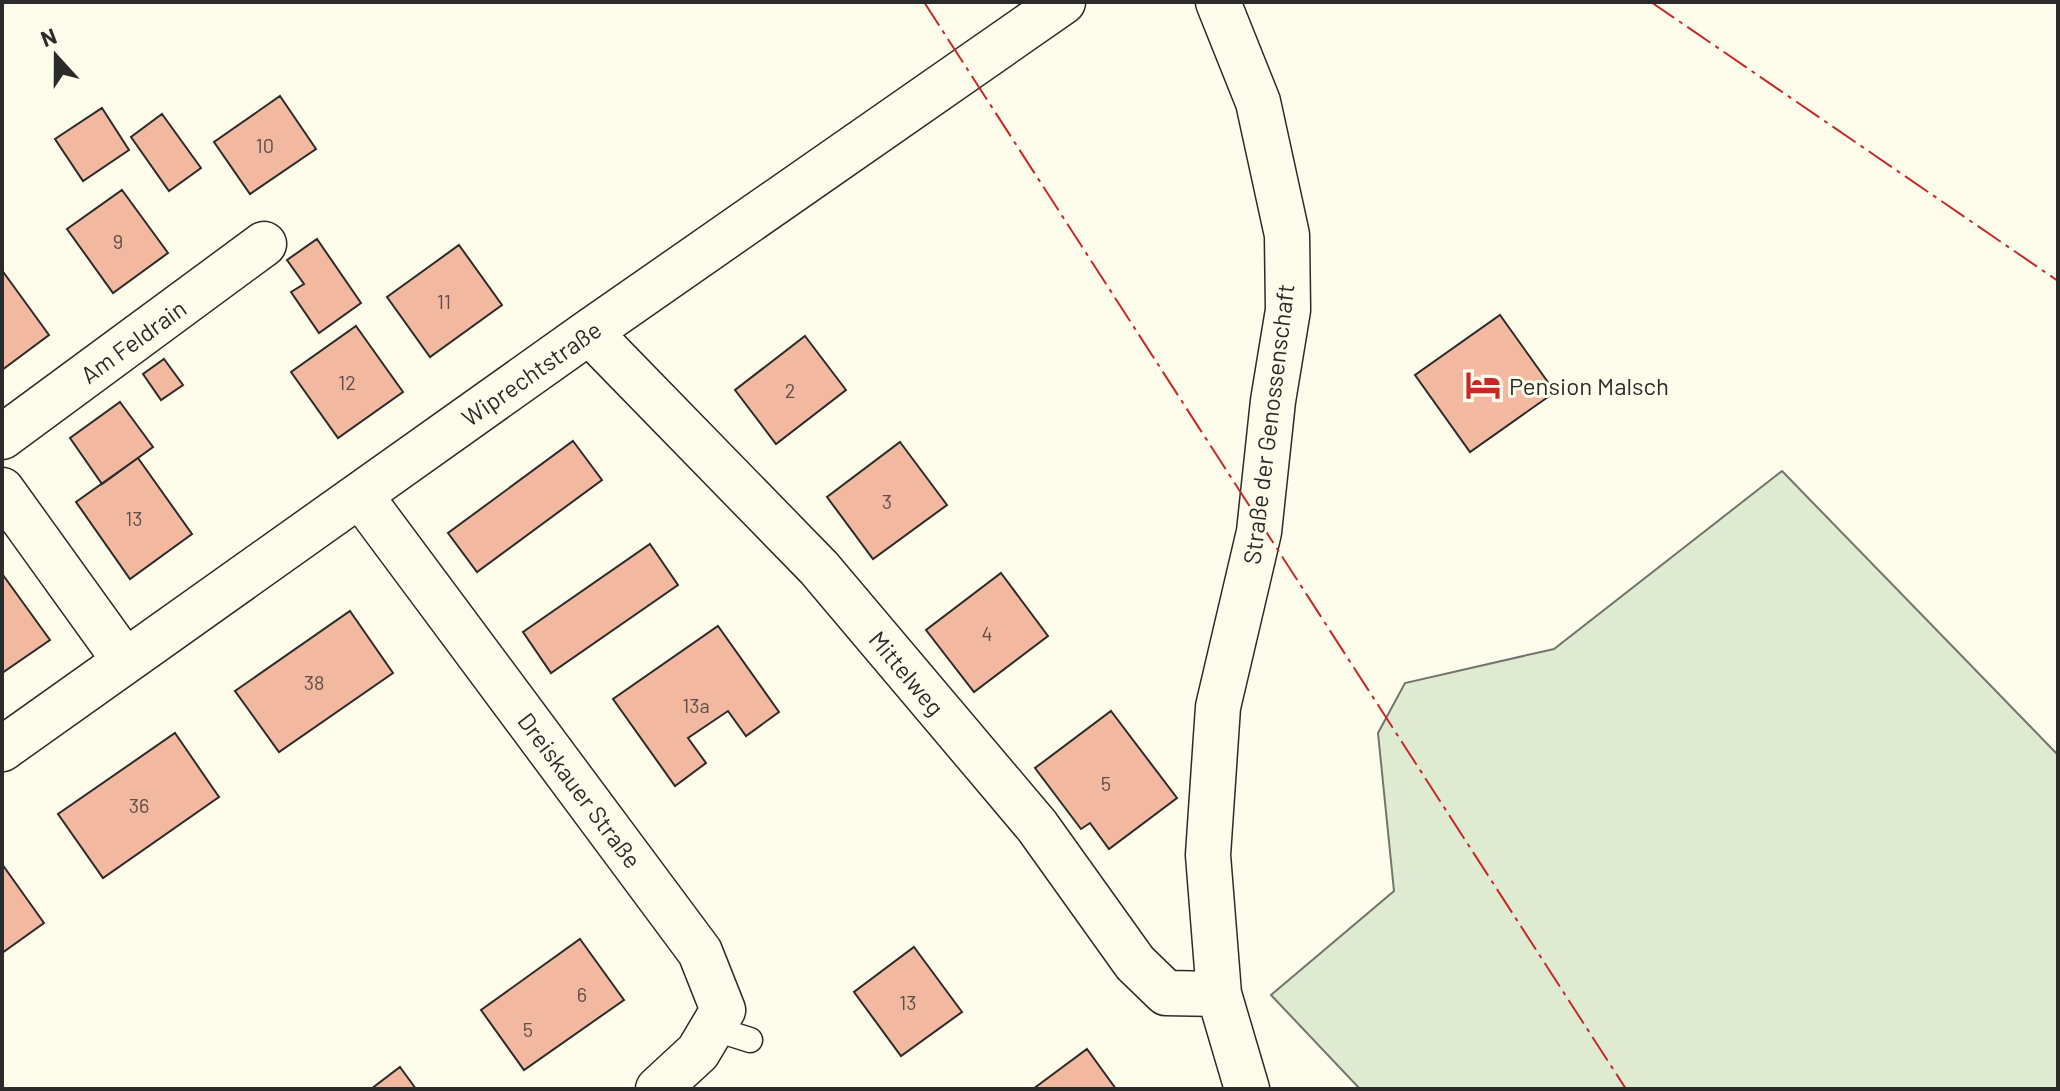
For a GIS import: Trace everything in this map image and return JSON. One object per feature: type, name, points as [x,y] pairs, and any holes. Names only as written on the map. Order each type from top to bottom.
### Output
[{"type":"street","name":"Wiprechtstraße","points":[[2,749],[589,332],[1063,2]]},
{"type":"street","name":"Straße der Genossenschaft","points":[[1218,2],[1258,102],[1287,235],[1288,310],[1273,401],[1259,532],[1218,707],[1208,855],[1219,994],[1247,1089]]},
{"type":"street","name":"Am Feldrain","points":[[2,437],[264,244]]},
{"type":"street","name":"Mittelweg","points":[[589,332],[819,568],[1037,826],[1135,963],[1166,993],[1219,994]]},
{"type":"street","points":[[2,490],[125,661]]},
{"type":"street","name":"Dreiskauer Straße","points":[[360,495],[700,952],[731,1034],[698,1052],[658,1089]]},
{"type":"green space","points":[[1782,471],[2058,755],[2058,1089],[1360,1089],[1271,995],[1394,891],[1378,733],[1405,683],[1554,649]]},
{"type":"building","points":[[280,96],[316,149],[250,194],[214,142]]},
{"type":"building","points":[[102,108],[129,150],[83,181],[55,139]]},
{"type":"building","points":[[162,114],[201,168],[169,191],[131,137]]},
{"type":"building","points":[[122,190],[168,253],[113,293],[67,229]]},
{"type":"building","points":[[317,239],[361,303],[319,333],[291,292],[304,284],[287,260]]},
{"type":"building","points":[[459,245],[502,305],[430,357],[387,297]]},
{"type":"building","points":[[4,273],[49,335],[2,370],[2,275]]},
{"type":"building","points":[[1500,315],[1555,392],[1470,452],[1415,375]]},
{"type":"building","points":[[356,326],[403,392],[338,438],[291,372]]},
{"type":"building","points":[[805,336],[846,390],[776,444],[735,390]]},
{"type":"building","points":[[164,359],[183,385],[161,400],[143,374]]},
{"type":"building","points":[[120,402],[153,447],[102,484],[70,438]]},
{"type":"building","points":[[573,441],[602,480],[477,572],[448,533]]},
{"type":"building","points":[[900,442],[947,505],[873,559],[827,497]]},
{"type":"building","points":[[138,458],[192,534],[130,579],[76,502]]},
{"type":"building","points":[[650,544],[678,585],[551,673],[523,632]]},
{"type":"building","points":[[1001,573],[1048,636],[974,692],[926,630]]},
{"type":"building","points":[[2,576],[50,640],[2,673]]},
{"type":"building","points":[[350,611],[393,673],[279,752],[235,691]]},
{"type":"building","points":[[718,626],[779,712],[746,736],[728,711],[688,738],[706,763],[675,786],[613,699]]},
{"type":"building","points":[[1111,711],[1177,798],[1109,849],[1090,823],[1081,829],[1035,768]]},
{"type":"building","points":[[175,733],[219,797],[103,878],[58,814]]},
{"type":"building","points":[[2,864],[44,923],[2,953]]},
{"type":"building","points":[[580,939],[624,1000],[524,1070],[481,1010]]},
{"type":"building","points":[[914,947],[962,1012],[901,1056],[854,992]]},
{"type":"building","points":[[1087,1049],[1116,1089],[1033,1089]]},
{"type":"building","points":[[400,1067],[416,1089],[371,1089]]},
{"type":"power","points":[[924,2],[1626,1089]]},
{"type":"power","points":[[1651,2],[2058,281]]},
{"type":"place","name":"Pension Malsch","points":[[1483,385]]}]
